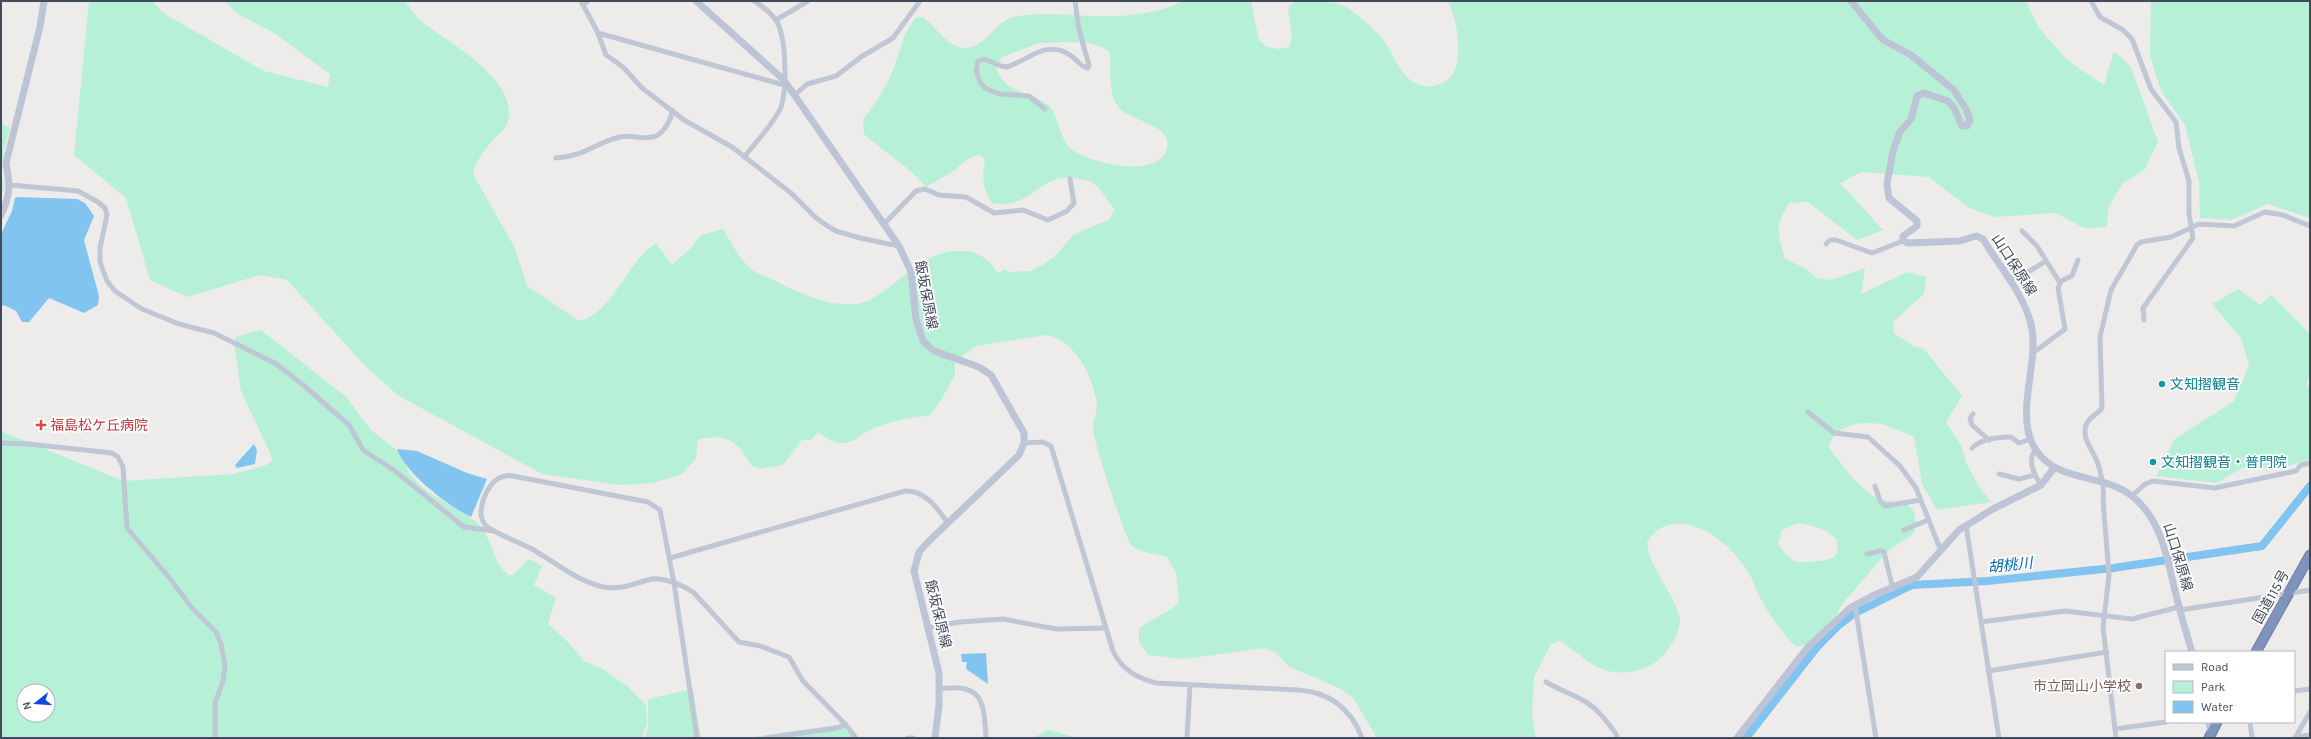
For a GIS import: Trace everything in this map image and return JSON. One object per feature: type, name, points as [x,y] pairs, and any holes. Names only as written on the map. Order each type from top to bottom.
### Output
[{"type":"highway","name":"国道115号","points":[[2257,651],[2310,555]]},
{"type":"highway","points":[[2211,736],[2217,723]]},
{"type":"main road","points":[[1,215],[9,198],[10,185],[3,163],[40,27],[44,1]]},
{"type":"main road","name":"飯坂保原線","points":[[696,1],[796,94],[899,246],[911,272],[921,338],[934,351],[979,367],[991,375],[1021,424],[1024,433],[1024,443],[1019,455],[947,522],[919,552],[914,565],[927,628],[939,673],[940,689],[935,738]]},
{"type":"main road","points":[[1851,1],[1883,40],[1911,55],[1954,90],[1966,109],[1970,120],[1967,126],[1962,126],[1954,108],[1948,101],[1924,93],[1917,96],[1911,119],[1900,132],[1893,151],[1887,184],[1889,198],[1917,221],[1917,226],[1904,236],[1903,241]]},
{"type":"main road","name":"山口保原線","points":[[1903,241],[1908,243],[1950,242],[1980,237],[2028,312],[2032,330],[2033,353],[2027,416],[2031,439],[2036,450],[2044,460],[2054,468],[2102,482],[2132,496],[2153,519],[2160,533],[2192,651]]},
{"type":"main road","points":[[1737,738],[1808,647],[1856,605],[1872,596],[1893,589],[1917,577],[1966,526],[2041,485],[2054,468]]},
{"type":"main road","points":[[2209,723],[2211,736]]},
{"type":"street","points":[[588,1],[582,3],[598,33],[602,47],[609,58],[623,68],[637,84],[684,120],[718,137],[790,193],[815,217],[831,228],[860,238],[899,246]]},
{"type":"street","points":[[744,157],[781,108],[784,82],[782,38],[776,20],[754,1]]},
{"type":"street","points":[[776,20],[808,1]]},
{"type":"street","points":[[796,94],[807,84],[836,76],[861,57],[887,43],[893,38],[920,1]]},
{"type":"street","points":[[1045,109],[1029,96],[990,92],[980,82],[976,65],[978,61],[984,58],[1006,67],[1045,49],[1063,52],[1071,56],[1082,66],[1088,68],[1089,65],[1078,30],[1075,1]]},
{"type":"street","points":[[2091,1],[2103,19],[2123,30],[2130,37],[2151,89],[2176,122],[2180,148],[2189,181],[2189,214],[2193,238],[2143,308],[2144,320]]},
{"type":"street","points":[[598,33],[784,82]]},
{"type":"street","points":[[556,158],[584,153],[622,136],[648,138],[657,135],[665,127],[672,110]]},
{"type":"street","points":[[884,224],[916,191],[923,189],[939,195],[966,198],[994,213],[1023,210],[1041,219],[1048,220],[1067,211],[1074,203],[1070,179]]},
{"type":"street","points":[[10,185],[78,191],[98,202],[104,208],[107,215],[100,248],[100,262],[103,274],[115,291],[142,309],[179,324],[214,333],[275,363],[302,384],[348,425],[363,450],[395,471],[464,527],[498,532]]},
{"type":"street","points":[[2116,738],[2104,614],[2109,566],[2102,482],[2097,463],[2086,440],[2085,429],[2087,422],[2102,408],[2099,343],[2111,290],[2139,243],[2171,237],[2199,224],[2234,226],[2264,212],[2283,215],[2310,226]]},
{"type":"street","points":[[2022,232],[2037,246],[2060,282],[2058,296],[2064,329],[2033,353]]},
{"type":"street","points":[[1826,244],[1830,240],[1836,240],[1872,253],[1903,241]]},
{"type":"street","points":[[2010,282],[2016,272],[2019,260]]},
{"type":"street","points":[[2060,282],[2071,277],[2078,260]]},
{"type":"street","points":[[2016,272],[2028,272],[2046,261]]},
{"type":"street","points":[[1808,412],[1834,433],[1868,437],[1900,466],[1916,488],[1941,551]]},
{"type":"street","points":[[1974,414],[1970,418],[1972,425],[1989,440]]},
{"type":"street","points":[[1972,448],[1989,440],[2008,437],[2021,443],[2031,439]]},
{"type":"street","points":[[1024,443],[1043,442],[1051,446],[1106,628],[1118,661],[1133,675],[1156,683],[1298,690],[1317,693],[1332,700],[1347,711],[1355,722],[1362,738]]},
{"type":"street","points":[[1,444],[66,448],[112,453],[118,457],[124,471],[127,528],[167,575],[193,609],[216,632],[221,644],[225,665],[223,680],[214,704],[215,738]]},
{"type":"street","points":[[2036,450],[2032,458],[2035,475],[2041,485]]},
{"type":"street","points":[[2132,496],[2145,484],[2153,481],[2206,488],[2222,488],[2296,471],[2301,465],[2310,463]]},
{"type":"street","points":[[1999,474],[2019,479],[2035,475]]},
{"type":"street","points":[[697,738],[674,583],[662,512],[652,504],[509,475],[499,477],[491,484],[482,510],[484,524],[532,549],[582,580],[594,584],[610,587],[630,587],[654,579],[674,583],[681,584],[694,593],[739,642],[760,646],[789,657],[803,681],[846,725],[856,738]]},
{"type":"street","points":[[1876,486],[1880,501],[1885,506],[1920,500]]},
{"type":"street","points":[[670,558],[905,491],[918,492],[926,498],[947,522]]},
{"type":"street","points":[[1904,530],[1928,520]]},
{"type":"street","points":[[1966,526],[1999,738]]},
{"type":"street","points":[[1867,554],[1880,551],[1884,552],[1893,589]]},
{"type":"street","points":[[1981,622],[2050,611],[2104,614],[2106,617],[2132,619],[2180,608],[2310,590]]},
{"type":"street","points":[[1856,605],[1876,738]]},
{"type":"street","points":[[927,628],[960,622],[1003,619],[1056,629],[1106,628]]},
{"type":"street","points":[[1988,671],[2107,652]]},
{"type":"street","points":[[1546,682],[1561,691],[1585,701],[1596,709],[1616,734],[1616,738]]},
{"type":"street","points":[[1187,738],[1190,685]]},
{"type":"street","points":[[940,689],[961,687],[976,694],[984,707],[986,738]]},
{"type":"street","points":[[2295,691],[2310,689]]},
{"type":"street","points":[[2295,738],[2310,712]]},
{"type":"street","points":[[2115,729],[2165,722]]},
{"type":"street","points":[[2250,723],[2252,738]]},
{"type":"street","points":[[766,738],[837,728],[846,725]]},
{"type":"street","points":[[2295,738],[2310,735]]},
{"type":"street","points":[[908,738],[913,738]]},
{"type":"green space","points":[[89,1],[152,1],[165,14],[264,71],[328,87],[330,74],[274,33],[238,14],[224,1],[405,1],[418,18],[479,64],[493,77],[504,92],[509,108],[507,124],[482,154],[473,174],[515,248],[527,286],[579,321],[589,317],[607,303],[635,263],[656,243],[672,265],[691,248],[701,235],[723,229],[739,255],[747,265],[757,273],[818,300],[832,303],[858,304],[870,300],[881,293],[922,263],[945,253],[958,251],[971,252],[986,259],[998,273],[1006,269],[1008,272],[1030,271],[1044,264],[1056,255],[1073,235],[1110,219],[1114,209],[1102,192],[1092,182],[1066,177],[1045,184],[1017,201],[1006,204],[992,203],[986,192],[984,182],[983,172],[985,160],[980,155],[969,158],[952,172],[926,187],[912,172],[864,134],[863,120],[880,96],[887,83],[896,63],[905,35],[917,17],[923,17],[952,44],[963,48],[978,44],[1001,24],[1014,17],[1043,14],[1115,16],[1155,11],[1184,1],[1251,1],[1259,40],[1267,47],[1280,49],[1289,47],[1292,37],[1288,8],[1295,1],[1328,2],[1346,7],[1373,29],[1386,44],[1401,70],[1413,82],[1421,85],[1435,86],[1448,79],[1456,66],[1458,41],[1454,17],[1448,1],[2026,1],[2039,28],[2067,60],[2104,85],[2114,51],[2131,67],[2158,142],[2145,169],[2122,184],[2108,208],[2107,227],[2084,228],[2056,213],[1995,217],[1969,208],[1929,177],[1861,172],[1840,183],[1883,230],[1857,240],[1808,202],[1789,203],[1779,224],[1779,236],[1785,259],[1805,268],[1817,278],[1831,280],[1865,268],[1861,294],[1907,272],[1926,277],[1924,294],[1893,322],[1894,333],[1913,346],[1923,348],[1962,396],[1946,422],[1962,447],[1966,463],[1980,488],[1991,502],[1937,510],[1922,484],[1914,437],[1880,424],[1861,423],[1844,428],[1837,433],[1829,448],[1843,466],[1870,494],[1877,498],[1902,503],[1909,506],[1914,511],[1916,520],[1914,533],[1887,552],[1843,603],[1822,640],[1796,647],[1771,616],[1759,596],[1749,573],[1728,547],[1710,533],[1700,528],[1679,524],[1665,526],[1653,534],[1647,542],[1652,562],[1673,600],[1680,620],[1678,632],[1667,651],[1652,664],[1644,668],[1624,673],[1604,670],[1595,666],[1560,641],[1551,644],[1534,677],[1532,714],[1536,738],[1377,738],[1353,698],[1339,688],[1288,666],[1276,653],[1264,648],[1184,659],[1148,655],[1139,642],[1139,628],[1174,607],[1179,602],[1176,572],[1167,557],[1139,550],[1132,546],[1123,527],[1110,490],[1094,437],[1093,426],[1097,405],[1088,373],[1082,362],[1067,345],[1047,335],[976,346],[955,361],[955,375],[940,402],[930,415],[884,424],[852,441],[845,443],[834,442],[818,432],[811,440],[802,440],[783,465],[761,469],[752,466],[740,448],[729,440],[719,437],[698,439],[696,459],[681,475],[651,483],[621,485],[542,474],[399,396],[368,369],[287,280],[260,275],[187,297],[150,280],[126,198],[74,155]],"holes":[[[1040,43],[1087,43],[1104,48],[1110,53],[1111,88],[1115,101],[1123,111],[1157,128],[1163,133],[1167,140],[1167,148],[1161,158],[1151,164],[1123,166],[1092,159],[1071,149],[1064,139],[1051,108],[1047,104],[1017,91],[1005,83],[996,67],[1002,57]],[[1798,523],[1819,528],[1833,536],[1837,540],[1837,553],[1830,559],[1795,562],[1785,554],[1778,544],[1782,530]]]},
{"type":"green space","points":[[2151,1],[2310,1],[2310,218],[2268,204],[2231,220],[2200,218],[2199,182],[2185,125],[2161,91],[2150,56]]},
{"type":"green space","points":[[1,123],[10,128],[3,159],[2,174],[4,191],[1,191]]},
{"type":"green space","points":[[2238,289],[2260,305],[2271,295],[2310,334],[2310,373],[2307,384],[2310,391],[2310,459],[2275,470],[2259,466],[2244,467],[2216,483],[2156,476],[2175,439],[2234,401],[2249,365],[2241,338],[2212,304]]},
{"type":"green space","points":[[261,330],[346,397],[371,430],[403,455],[406,467],[422,486],[476,522],[482,528],[503,570],[509,575],[513,575],[529,559],[542,566],[534,585],[556,598],[548,624],[570,644],[584,661],[601,668],[627,686],[646,705],[647,724],[641,738],[1,738],[1,431],[123,481],[233,474],[266,465],[272,461],[270,453],[241,391],[234,342],[237,336]]},
{"type":"green space","points":[[693,689],[701,738],[645,738],[648,728],[648,699]]},
{"type":"green space","points":[[842,724],[853,738],[746,738]]},
{"type":"green space","points":[[1048,730],[1078,738],[1033,738]]},
{"type":"water","points":[[15,198],[77,199],[85,203],[94,216],[84,240],[99,296],[98,305],[84,313],[49,298],[29,322],[22,322],[16,311],[4,305],[1,307],[1,234],[12,211]]},
{"type":"water","points":[[254,444],[257,450],[255,464],[237,468],[235,465]]},
{"type":"water","points":[[397,449],[417,451],[467,473],[487,479],[471,517],[451,505],[428,488],[409,468]]},
{"type":"water","points":[[986,653],[988,684],[966,669],[967,662],[962,662],[961,654]]},
{"type":"waterway","name":"胡桃川","points":[[1746,738],[1817,647],[1839,625],[1853,614],[1912,585],[1987,581],[2113,568],[2262,546],[2310,486]]},
{"type":"place","name":"文知摺観音","points":[[2162,384]]},
{"type":"place","name":"福島松ケ丘病院","points":[[41,425]]},
{"type":"place","name":"文知摺観音・普門院","points":[[2153,462]]},
{"type":"place","name":"市立岡山小学校","points":[[2139,686]]}]
